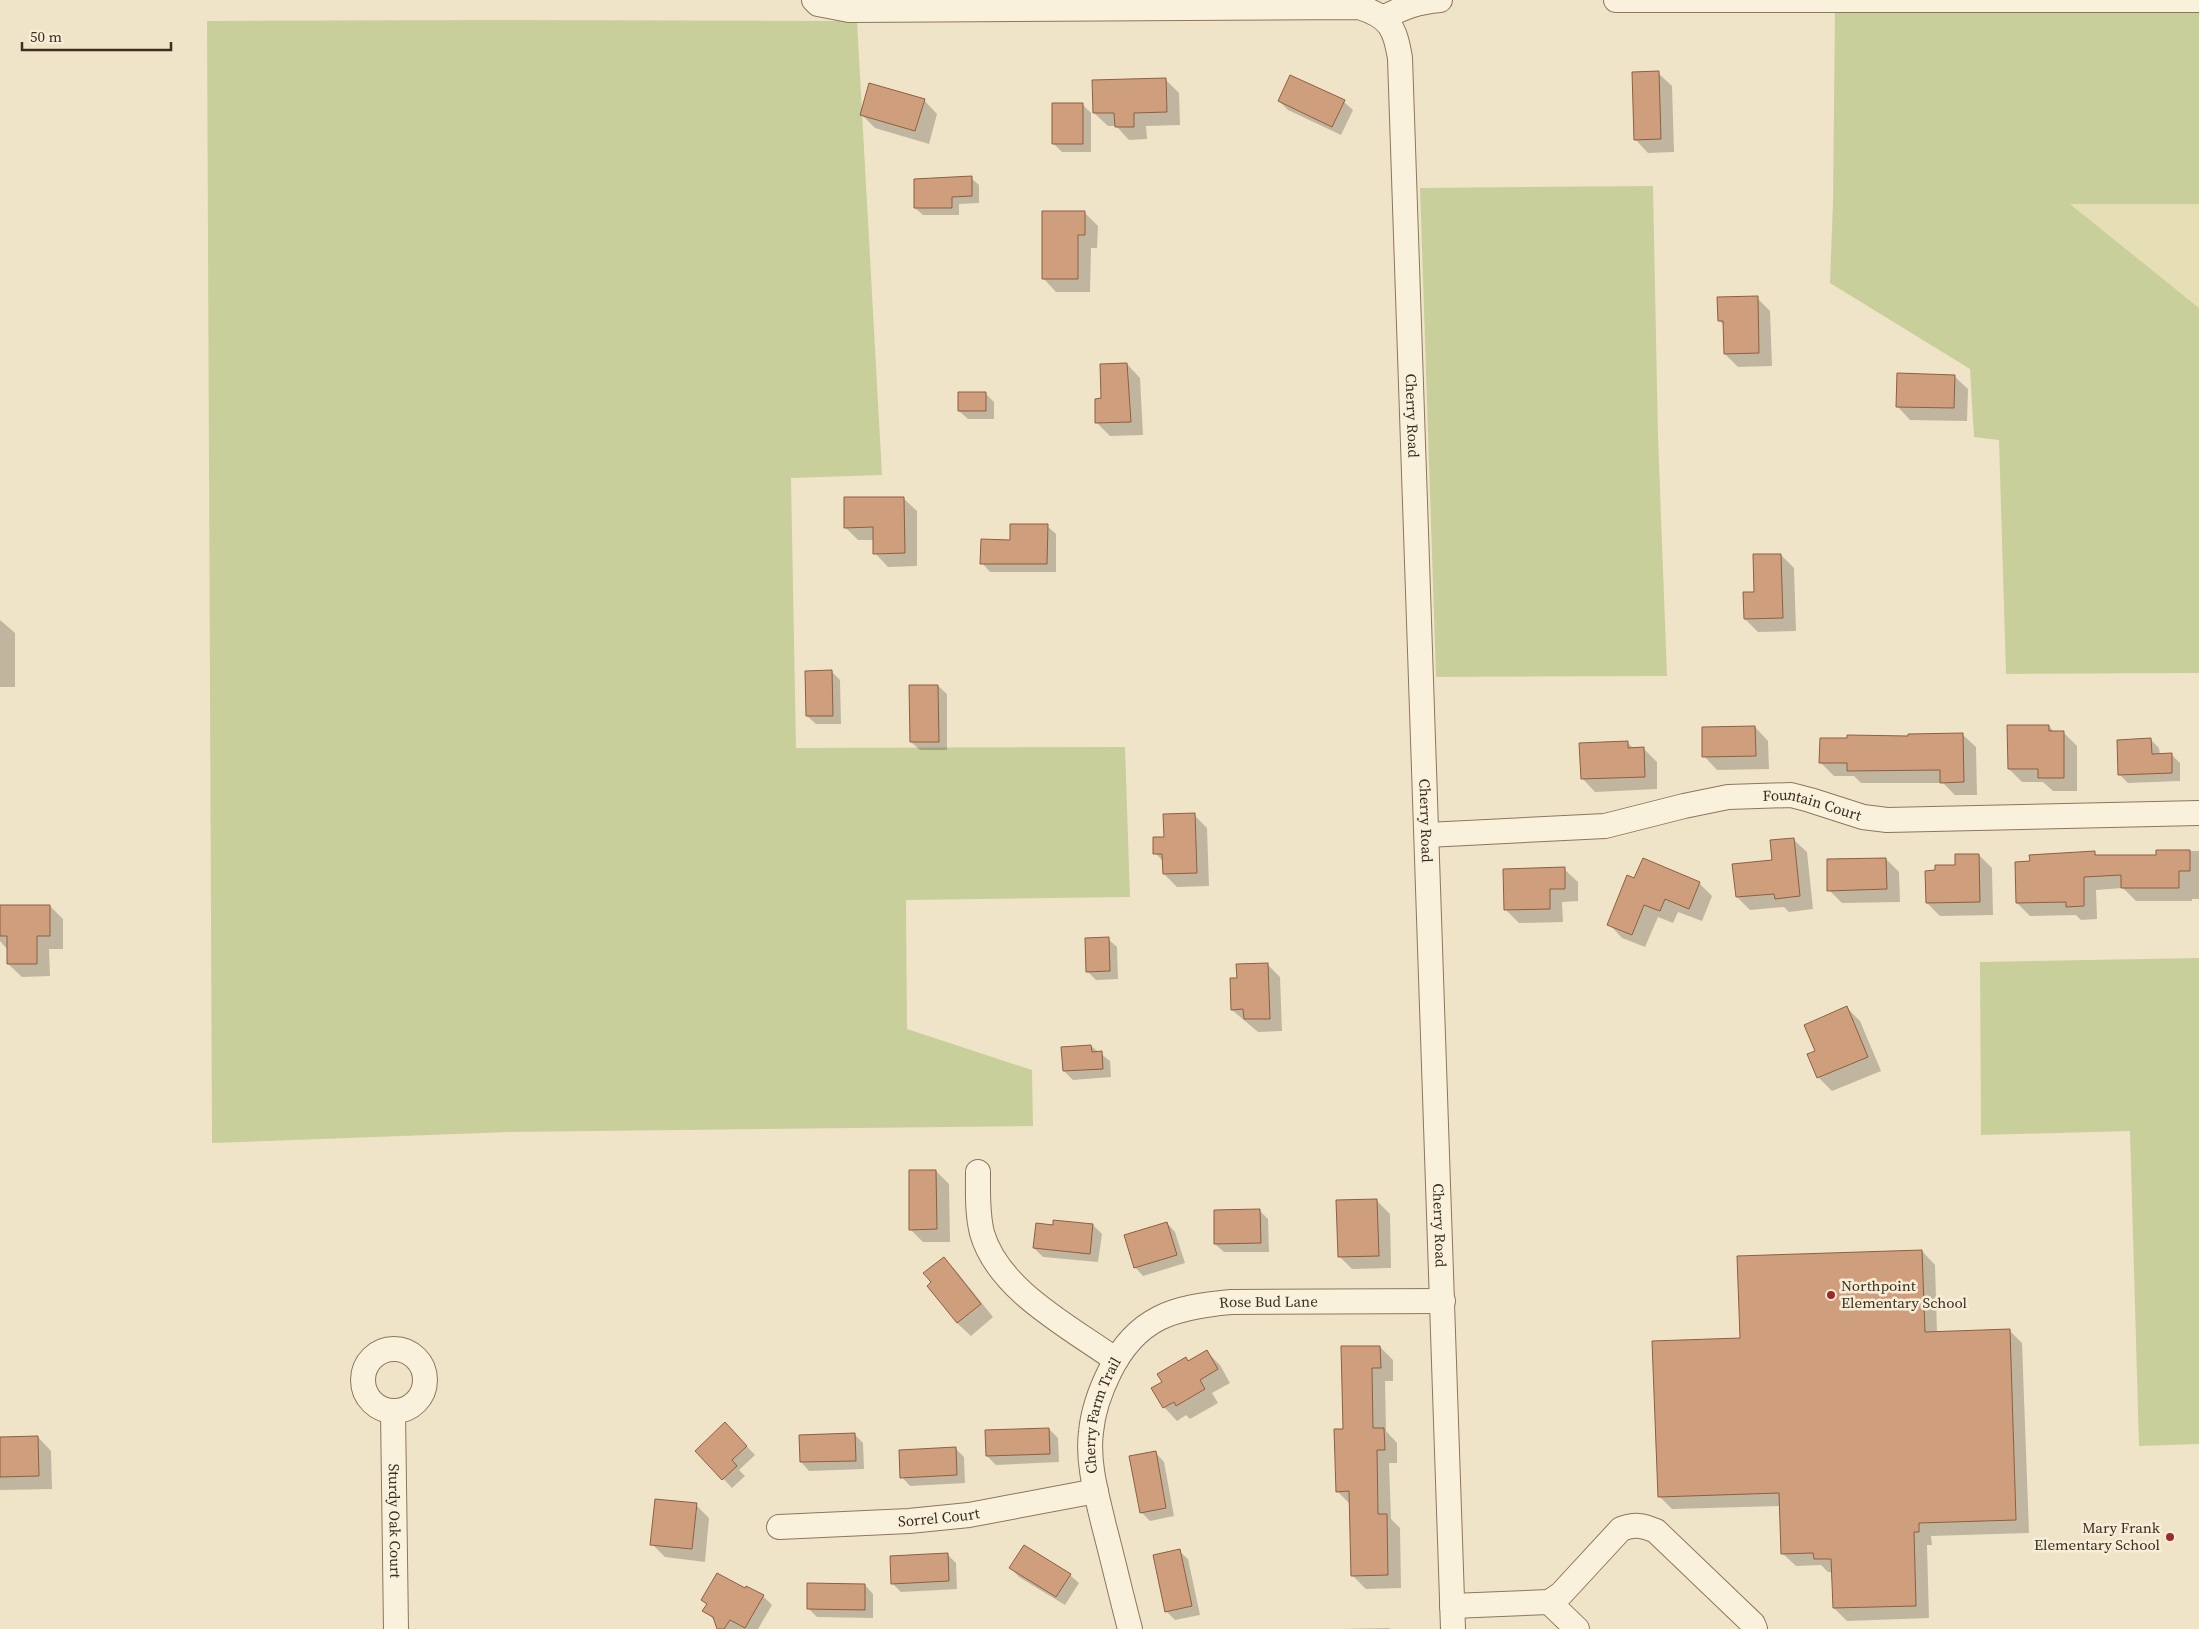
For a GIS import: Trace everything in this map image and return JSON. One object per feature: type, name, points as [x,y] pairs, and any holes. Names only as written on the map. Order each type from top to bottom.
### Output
[{"type":"street","points":[[823,4],[859,10],[1330,6],[1359,7],[1383,18],[1404,7],[1420,2],[1440,0]]},
{"type":"street","points":[[1616,0],[2199,0]]},
{"type":"street","name":"Cherry Road","points":[[1383,18],[1391,26],[1396,38],[1400,58],[1453,1629]]},
{"type":"street","name":"Fountain Court","points":[[1427,835],[1605,826],[1728,797],[1791,796],[1863,817],[1887,820],[2199,813]]},
{"type":"street","name":"Cherry Farm Trail","points":[[978,1172],[978,1204],[982,1234],[1000,1270],[1037,1305],[1116,1360],[1095,1407],[1090,1434],[1096,1491],[1130,1629]]},
{"type":"street","name":"Rose Bud Lane","points":[[1116,1360],[1124,1346],[1152,1320],[1174,1310],[1198,1305],[1231,1302],[1443,1301]]},
{"type":"street","name":"Sturdy Oak Court","points":[[393,1412],[396,1629]]},
{"type":"street","name":"Sorrel Court","points":[[779,1527],[909,1521],[969,1515],[1096,1491]]},
{"type":"street","points":[[1452,1606],[1549,1602],[1561,1594],[1621,1529],[1633,1525],[1644,1525],[1656,1531],[1756,1629]]},
{"type":"street","points":[[1549,1602],[1577,1629]]},
{"type":"shaded area","points":[[2069,203],[2199,204],[2199,308]]},
{"type":"green space","points":[[1835,6],[2199,6],[2199,204],[2070,204],[2199,308],[2199,673],[2006,674],[1999,440],[1974,437],[1970,369],[1830,283],[1833,202]]},
{"type":"green space","points":[[207,21],[857,21],[882,475],[791,478],[796,748],[1125,747],[1130,897],[906,900],[907,1029],[1032,1070],[1033,1126],[510,1132],[212,1143]]},
{"type":"green space","points":[[1653,186],[1658,436],[1667,676],[1436,677],[1420,188]]},
{"type":"green space","points":[[2199,958],[2199,1444],[2139,1446],[2130,1131],[1981,1135],[1980,962]]},
{"type":"building","points":[[1659,71],[1661,139],[1634,140],[1632,72]]},
{"type":"building","points":[[1290,75],[1345,100],[1332,127],[1278,101]]},
{"type":"building","points":[[1166,78],[1167,112],[1134,113],[1134,127],[1115,127],[1114,113],[1093,113],[1092,80]]},
{"type":"building","points":[[869,83],[925,99],[915,131],[860,115]]},
{"type":"building","points":[[1052,103],[1083,103],[1083,144],[1052,144]]},
{"type":"building","points":[[972,176],[972,196],[952,197],[952,208],[914,208],[914,179]]},
{"type":"building","points":[[1042,211],[1085,211],[1085,235],[1078,235],[1078,279],[1042,279]]},
{"type":"building","points":[[1758,296],[1759,353],[1724,354],[1723,321],[1718,321],[1717,297]]},
{"type":"building","points":[[1127,363],[1131,422],[1095,423],[1095,399],[1101,398],[1100,364]]},
{"type":"building","points":[[1897,373],[1955,375],[1954,408],[1896,407]]},
{"type":"building","points":[[958,392],[986,392],[986,411],[958,411]]},
{"type":"building","points":[[844,497],[904,497],[905,553],[873,554],[873,527],[844,528]]},
{"type":"building","points":[[1010,524],[1048,524],[1047,564],[980,564],[981,539],[1010,540]]},
{"type":"building","points":[[1753,554],[1781,554],[1783,618],[1744,619],[1743,592],[1754,592]]},
{"type":"building","points":[[832,670],[833,716],[806,716],[805,671]]},
{"type":"building","points":[[909,685],[938,685],[939,742],[910,742]]},
{"type":"building","points":[[2007,725],[2049,725],[2049,731],[2064,731],[2064,778],[2038,778],[2038,769],[2008,769]]},
{"type":"building","points":[[1755,726],[1756,756],[1702,757],[1702,727]]},
{"type":"building","points":[[1963,733],[1964,782],[1940,783],[1940,770],[1847,771],[1847,763],[1819,763],[1820,738],[1847,738],[1847,735],[1908,736],[1908,734]]},
{"type":"building","points":[[2151,738],[2152,754],[2172,753],[2172,773],[2118,775],[2117,740]]},
{"type":"building","points":[[1628,741],[1628,748],[1644,747],[1645,777],[1581,779],[1579,743]]},
{"type":"building","points":[[1195,813],[1197,873],[1163,874],[1162,854],[1153,854],[1153,837],[1164,837],[1163,814]]},
{"type":"building","points":[[1794,838],[1800,896],[1775,899],[1774,894],[1736,897],[1732,864],[1772,860],[1770,840]]},
{"type":"building","points":[[2156,850],[2190,850],[2190,871],[2179,871],[2179,888],[2121,888],[2121,875],[2084,877],[2084,906],[2066,907],[2066,902],[2016,903],[2015,862],[2030,861],[2029,855],[2095,851],[2095,855],[2156,855]]},
{"type":"building","points":[[1955,854],[1979,854],[1980,902],[1926,903],[1925,871],[1935,870],[1935,865],[1955,865]]},
{"type":"building","points":[[1643,858],[1700,882],[1689,909],[1665,899],[1660,911],[1644,905],[1632,935],[1607,925],[1627,875],[1634,878]]},
{"type":"building","points":[[1886,858],[1887,889],[1827,891],[1827,859]]},
{"type":"building","points":[[1565,867],[1565,889],[1550,889],[1550,909],[1504,910],[1503,869]]},
{"type":"building","points":[[0,905],[50,905],[50,936],[37,936],[37,964],[7,964],[7,936],[0,936]]},
{"type":"building","points":[[1109,937],[1110,971],[1086,972],[1085,938]]},
{"type":"building","points":[[1268,963],[1270,1019],[1244,1019],[1243,1009],[1231,1010],[1230,978],[1237,978],[1236,964]]},
{"type":"building","points":[[1847,1006],[1868,1057],[1817,1078],[1807,1054],[1815,1051],[1804,1025]]},
{"type":"building","points":[[1091,1045],[1092,1052],[1102,1051],[1103,1069],[1063,1071],[1061,1047]]},
{"type":"building","points":[[909,1170],[936,1170],[937,1229],[909,1230]]},
{"type":"building","points":[[1377,1199],[1379,1256],[1338,1257],[1336,1200]]},
{"type":"building","points":[[1260,1209],[1261,1243],[1214,1244],[1214,1210]]},
{"type":"building","points":[[1053,1220],[1093,1224],[1090,1254],[1033,1248],[1036,1223],[1053,1225]]},
{"type":"building","points":[[1167,1222],[1177,1255],[1134,1268],[1124,1235]]},
{"type":"building","name":"Northpoint Elementary School","points":[[1922,1250],[1925,1332],[2010,1329],[2016,1520],[1919,1523],[1919,1532],[1914,1532],[1916,1606],[1833,1608],[1831,1559],[1814,1559],[1813,1553],[1781,1554],[1779,1493],[1658,1497],[1652,1341],[1740,1338],[1737,1256]]},
{"type":"building","points":[[944,1257],[981,1304],[957,1323],[927,1286],[931,1282],[923,1273]]},
{"type":"building","points":[[1341,1346],[1380,1346],[1381,1368],[1372,1368],[1373,1428],[1384,1428],[1385,1450],[1377,1450],[1378,1514],[1387,1514],[1388,1575],[1351,1576],[1349,1491],[1336,1492],[1334,1429],[1343,1429]]},
{"type":"building","points":[[1207,1350],[1218,1369],[1200,1380],[1205,1389],[1176,1406],[1174,1402],[1163,1408],[1151,1388],[1162,1382],[1157,1374],[1186,1357],[1188,1361]]},
{"type":"building","points":[[725,1422],[747,1446],[732,1460],[737,1466],[722,1480],[695,1451]]},
{"type":"building","points":[[1049,1428],[1050,1454],[986,1456],[985,1430]]},
{"type":"building","points":[[855,1433],[856,1461],[800,1462],[799,1435]]},
{"type":"building","points":[[38,1436],[39,1476],[0,1477],[0,1437]]},
{"type":"building","points":[[956,1447],[957,1475],[900,1478],[899,1450]]},
{"type":"building","points":[[1156,1451],[1166,1508],[1140,1513],[1129,1456]]},
{"type":"building","points":[[655,1499],[697,1503],[692,1549],[650,1545]]},
{"type":"building","points":[[1024,1545],[1071,1574],[1056,1597],[1009,1568]]},
{"type":"building","points":[[1180,1549],[1192,1606],[1165,1612],[1153,1555]]},
{"type":"building","points":[[948,1553],[949,1581],[891,1584],[890,1556]]},
{"type":"building","points":[[717,1573],[745,1588],[746,1586],[764,1595],[745,1628],[730,1620],[724,1629],[717,1629],[713,1617],[702,1611],[707,1604],[701,1600]]},
{"type":"building","points":[[807,1583],[865,1584],[865,1610],[807,1609]]},
{"type":"place","name":"Northpoint Elementary School","points":[[1831,1295]]},
{"type":"place","name":"Mary Frank Elementary School","points":[[2170,1537]]}]
